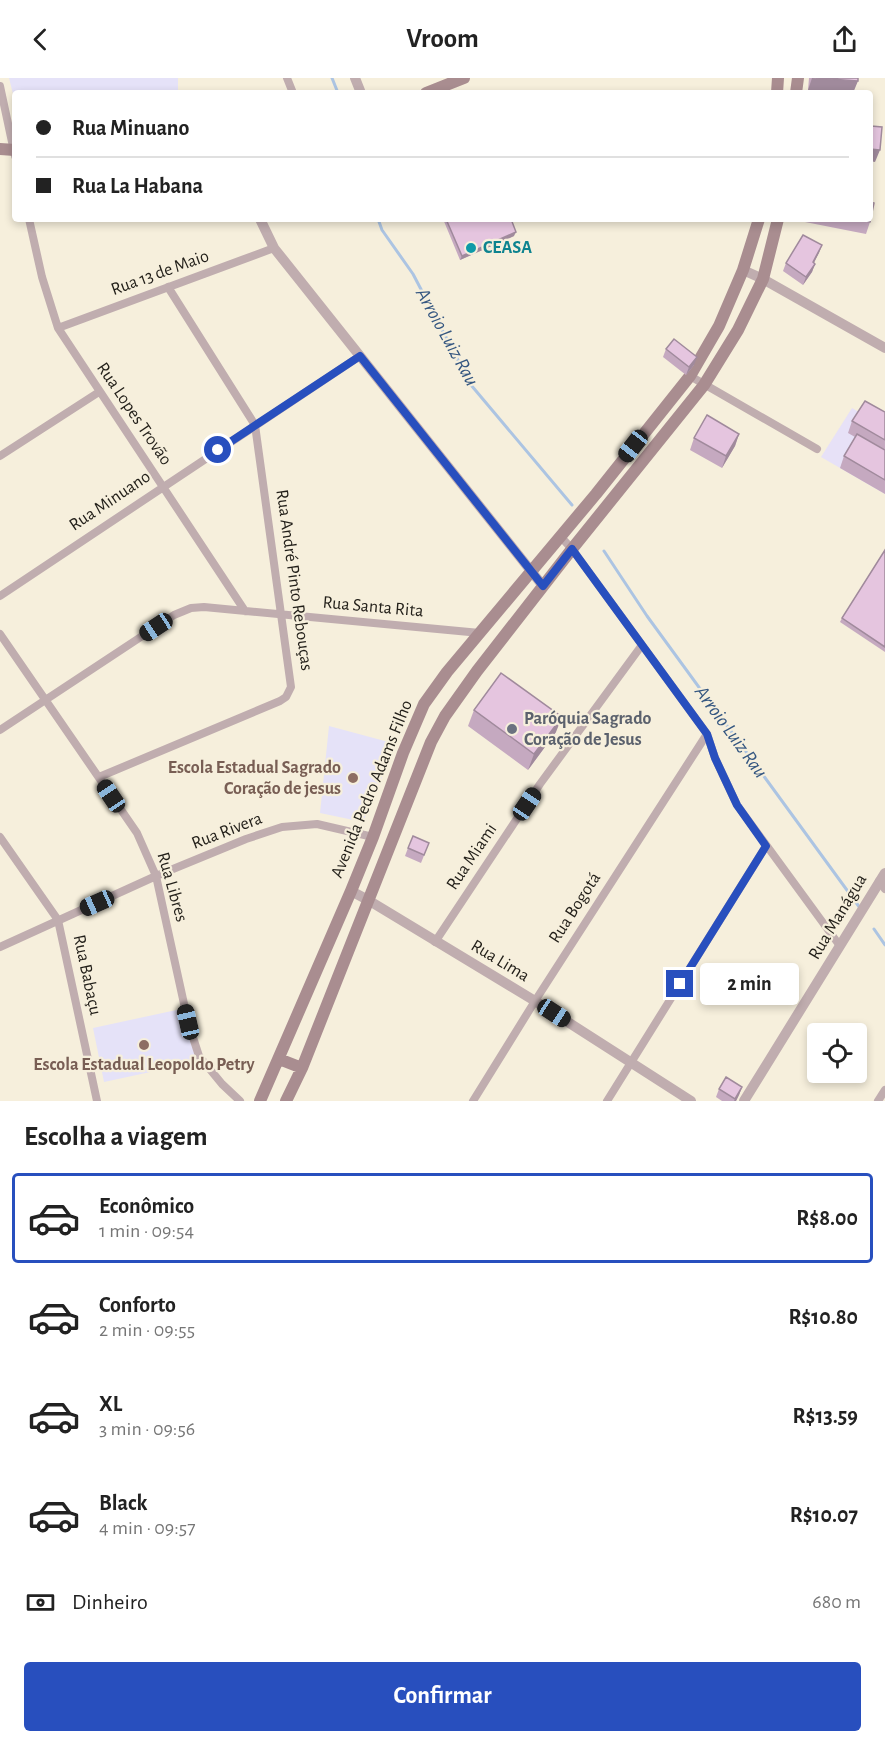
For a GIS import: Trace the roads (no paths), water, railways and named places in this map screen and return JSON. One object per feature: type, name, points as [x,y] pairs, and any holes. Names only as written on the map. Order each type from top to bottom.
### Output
[{"type":"main road","points":[[434,90],[464,78]]},
{"type":"main road","name":"Avenida Pedro Adams Filho","points":[[260,1101],[351,891],[424,704],[447,672],[561,536],[690,375],[719,326],[743,270],[758,222]]},
{"type":"main road","name":"Avenida Pedro Adams Filho","points":[[286,1101],[302,1068],[431,742],[445,716],[543,586],[704,385],[738,330],[763,279],[777,222]]},
{"type":"main road","points":[[619,464],[632,474]]},
{"type":"main road","points":[[309,992],[328,1000]]},
{"type":"main road","points":[[279,1059],[302,1068]]},
{"type":"street","points":[[0,86],[12,139]]},
{"type":"street","name":"Rua Lopes Trovão","points":[[30,222],[42,277],[58,328],[245,611]]},
{"type":"street","points":[[261,222],[274,248],[543,586]]},
{"type":"street","name":"Rua 13 de Maio","points":[[58,328],[274,248]]},
{"type":"street","points":[[743,270],[885,348]]},
{"type":"street","name":"Rua André Pinto Rebouças","points":[[99,777],[286,697],[290,692],[291,681],[255,425],[168,287]]},
{"type":"street","name":"Rua Minuano","points":[[0,596],[360,356]]},
{"type":"street","points":[[690,375],[817,449]]},
{"type":"street","points":[[0,456],[99,393]]},
{"type":"street","points":[[561,536],[707,734],[715,758],[737,805],[840,946]]},
{"type":"street","name":"Rua Santa Rita","points":[[45,700],[174,615],[191,608],[480,633]]},
{"type":"street","name":"Rua Libres","points":[[0,634],[137,833],[156,876],[188,1022],[200,1056],[222,1084],[240,1101]]},
{"type":"street","name":"Rua Miami","points":[[435,942],[540,784],[642,645]]},
{"type":"street","points":[[0,730],[45,700]]},
{"type":"street","name":"Rua Bogotá","points":[[473,1101],[707,734]]},
{"type":"street","name":"Rua Rivera","points":[[0,947],[156,876],[246,839],[282,828],[317,824],[373,837]]},
{"type":"street","name":"Rua Babaçu","points":[[0,837],[58,920],[97,1101]]},
{"type":"street","points":[[607,1101],[766,846]]},
{"type":"street","name":"Rua Manágua","points":[[744,1101],[883,881]]},
{"type":"street","name":"Rua Lima","points":[[351,891],[535,1001],[691,1101]]},
{"type":"street","points":[[878,1101],[885,1090]]},
{"type":"waterway","name":"Arroio Luiz Rau","points":[[332,78],[337,90]]},
{"type":"waterway","name":"Arroio Luiz Rau","points":[[379,222],[382,230],[413,274],[471,385],[572,505]]},
{"type":"waterway","name":"Arroio Luiz Rau","points":[[604,551],[647,616],[860,908]]},
{"type":"waterway","name":"Arroio Luiz Rau","points":[[874,929],[885,945]]},
{"type":"place","name":"CEASA","points":[[471,248]]},
{"type":"place","name":"Paróquia Sagrado Coração de Jesus","points":[[512,729]]},
{"type":"place","name":"Escola Estadual Sagrado Coração de jesus","points":[[353,778]]},
{"type":"place","name":"Escola Estadual Leopoldo Petry","points":[[144,1045]]}]
